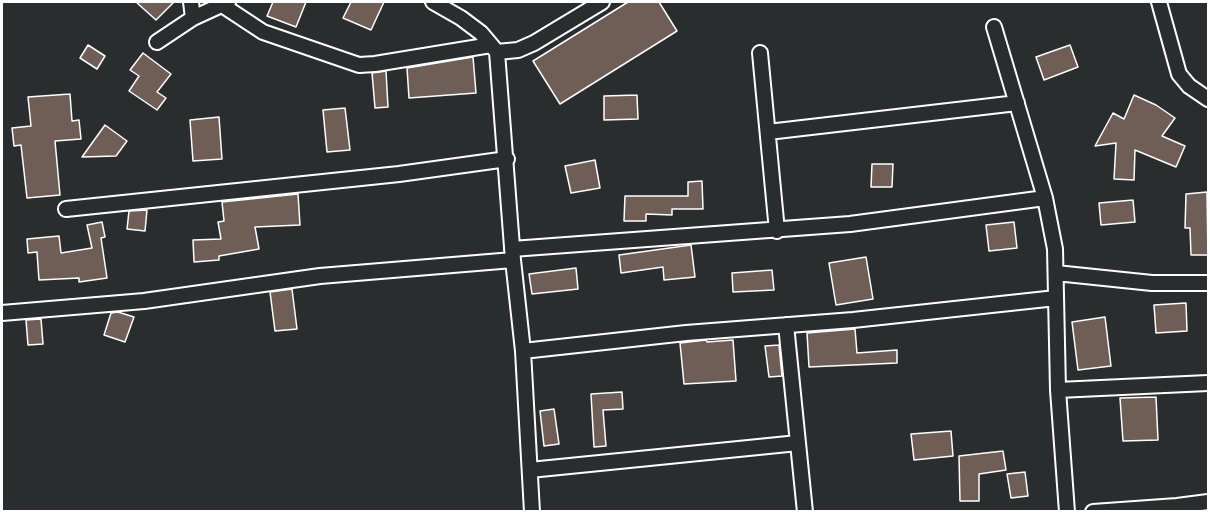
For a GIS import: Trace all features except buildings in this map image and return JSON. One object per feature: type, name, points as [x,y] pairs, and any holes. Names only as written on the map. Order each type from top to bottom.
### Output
[{"type":"street","points":[[191,2],[193,18]]},
{"type":"street","points":[[433,2],[468,23],[481,33],[494,48],[507,159],[513,254],[523,351],[532,512]]},
{"type":"street","points":[[157,42],[193,18],[225,3],[263,32],[358,65],[375,64],[494,48],[518,50],[534,44],[602,2]]},
{"type":"street","points":[[1160,2],[1179,74],[1188,86],[1209,99]]},
{"type":"street","points":[[994,27],[1046,198],[1055,249],[1058,390],[1067,512]]},
{"type":"street","points":[[760,53],[777,231]]},
{"type":"street","points":[[768,132],[1017,103]]},
{"type":"street","points":[[66,208],[399,174],[507,159]]},
{"type":"street","points":[[2,313],[144,301],[320,276],[513,254],[850,224],[1046,198]]},
{"type":"street","points":[[1056,273],[1152,283],[1209,283]]},
{"type":"street","points":[[523,351],[686,333],[854,320],[1056,298]]},
{"type":"street","points":[[786,326],[805,512]]},
{"type":"street","points":[[1058,390],[1209,383]]},
{"type":"street","points":[[530,470],[798,443]]},
{"type":"street","points":[[1093,512],[1209,502]]}]
